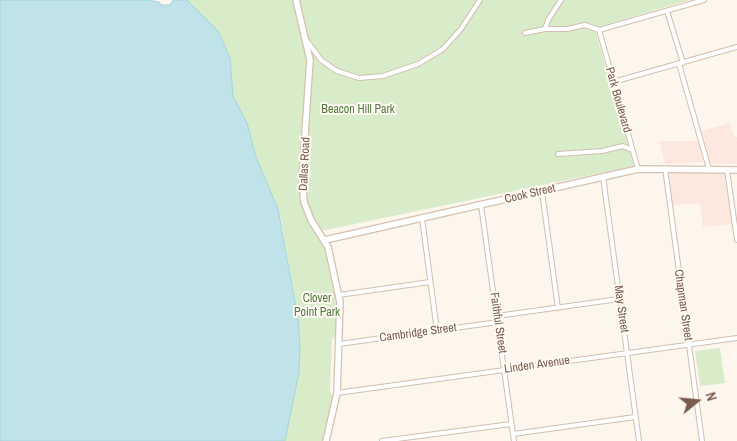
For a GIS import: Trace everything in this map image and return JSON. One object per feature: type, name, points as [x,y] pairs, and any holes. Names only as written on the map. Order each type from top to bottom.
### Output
[{"type":"main road","name":"Dallas Road","points":[[296,0],[308,41],[310,71],[302,190],[307,211],[325,240],[339,295],[337,393],[326,441]]},
{"type":"main road","name":"Cook Street","points":[[325,240],[638,170],[665,168],[737,170]]},
{"type":"street","points":[[308,41],[318,57],[328,66],[359,78],[379,77],[425,60],[443,49],[461,29],[480,0]]},
{"type":"street","points":[[545,29],[548,20],[561,0]]},
{"type":"street","points":[[525,33],[545,29],[567,30],[585,25],[599,30],[704,0]]},
{"type":"street","points":[[667,10],[709,169]]},
{"type":"street","name":"Park Boulevard","points":[[599,30],[638,170]]},
{"type":"street","points":[[614,82],[737,47]]},
{"type":"street","points":[[623,146],[629,137]]},
{"type":"street","points":[[558,154],[594,152],[623,146],[632,150]]},
{"type":"street","name":"Chapman Street","points":[[665,168],[702,441]]},
{"type":"street","points":[[727,170],[737,240]]},
{"type":"street","name":"May Street","points":[[603,177],[639,441]]},
{"type":"street","points":[[542,192],[558,308]]},
{"type":"street","name":"Faithful Street","points":[[482,205],[514,441]]},
{"type":"street","points":[[422,218],[437,331]]},
{"type":"street","points":[[339,295],[430,282]]},
{"type":"street","points":[[497,316],[619,299]]},
{"type":"street","name":"Cambridge Street","points":[[339,344],[498,322]]},
{"type":"street","name":"Linden Avenue","points":[[337,393],[737,338]]},
{"type":"street","points":[[513,434],[635,417]]},
{"type":"street","points":[[382,441],[511,424]]},
{"type":"shaded area","points":[[730,123],[734,137],[737,137],[737,164],[711,164],[702,131]]},
{"type":"shaded area","points":[[659,141],[698,141],[703,162],[665,164]]},
{"type":"shaded area","points":[[672,173],[725,174],[733,224],[703,227],[700,203],[672,205],[669,177]]},
{"type":"green space","name":"Beacon Hill Park","points":[[187,0],[690,0],[598,27],[596,33],[634,166],[316,232],[326,251],[338,305],[336,335],[332,339],[330,391],[333,398],[323,441],[285,441],[299,372],[300,347],[298,318],[281,220],[256,157],[247,123],[233,96],[230,58],[218,31]]},
{"type":"green space","points":[[720,348],[725,383],[700,386],[695,351]]},
{"type":"water","points":[[0,0],[147,0],[159,2],[161,5],[170,5],[173,0],[187,0],[218,31],[230,58],[233,96],[247,123],[256,157],[278,209],[298,318],[299,372],[285,441],[0,441]]},
{"type":"park label","name":"Clover Point Park","points":[[317,306]]}]
